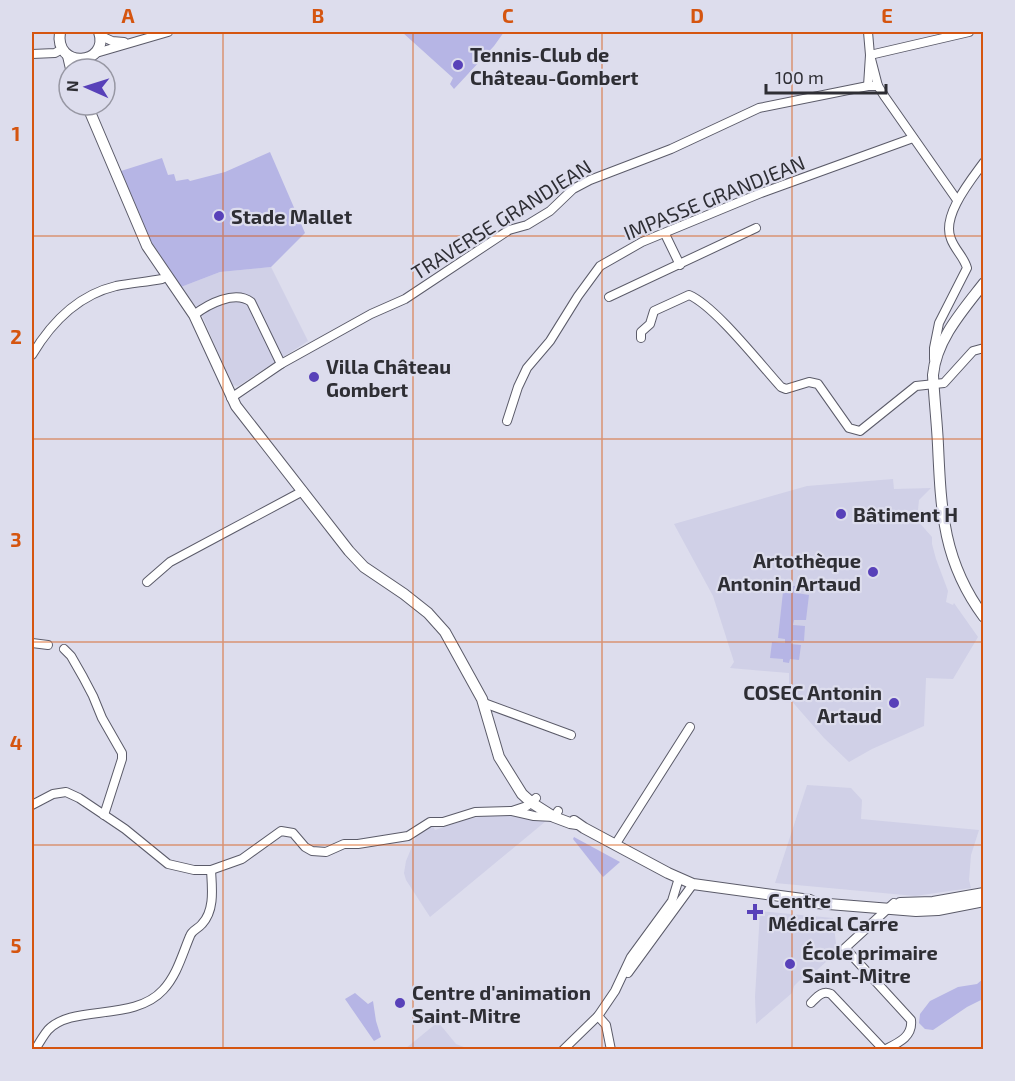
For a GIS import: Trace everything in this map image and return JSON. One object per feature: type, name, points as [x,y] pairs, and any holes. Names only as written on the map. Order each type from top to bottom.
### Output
[{"type":"street","points":[[91,57],[96,53],[168,32]]},
{"type":"street","points":[[868,32],[870,55],[868,86]]},
{"type":"street","points":[[870,55],[969,32]]},
{"type":"street","points":[[100,34],[112,41],[130,43]]},
{"type":"street","points":[[96,53],[100,45],[100,34]]},
{"type":"street","points":[[32,54],[44,54],[62,44],[73,57]]},
{"type":"street","points":[[870,55],[878,86],[957,201]]},
{"type":"street","name":"TRAVERSE GRANDJEAN","points":[[231,398],[281,364],[370,314],[405,299],[509,230],[527,225],[550,211],[573,189],[590,180],[671,149],[759,108],[868,86],[878,86]]},
{"type":"street","points":[[92,117],[147,246],[194,315],[214,355],[231,398],[349,551],[364,567],[428,613],[439,626],[456,650],[484,703],[499,757],[522,794],[570,823],[577,824],[693,884],[810,900],[816,903],[891,906],[933,902],[984,893]]},
{"type":"street","name":"IMPASSE GRANDJEAN","points":[[507,421],[527,368],[550,341],[600,266],[642,242],[761,193],[913,138]]},
{"type":"street","points":[[984,162],[957,201],[950,221],[950,237],[967,268],[939,323],[934,348],[934,385],[944,528],[965,590],[984,617]]},
{"type":"street","points":[[609,297],[756,228]]},
{"type":"street","points":[[665,234],[680,265]]},
{"type":"street","points":[[32,355],[54,322],[94,294],[113,287],[168,276]]},
{"type":"street","points":[[934,367],[947,335],[984,283]]},
{"type":"street","points":[[641,338],[641,332],[650,324],[654,311],[689,295],[699,299],[781,387],[786,389],[809,382],[818,384],[849,428],[860,431],[916,386],[944,383],[973,351],[984,348]]},
{"type":"street","points":[[194,315],[219,302],[235,297],[246,298],[251,302],[281,364]]},
{"type":"street","points":[[147,582],[170,562],[303,491]]},
{"type":"street","points":[[32,643],[48,645]]},
{"type":"street","points":[[64,649],[71,656],[83,677],[102,718],[122,753],[104,814]]},
{"type":"street","points":[[484,703],[570,735]]},
{"type":"street","points":[[615,845],[690,727]]},
{"type":"street","points":[[32,805],[53,794],[66,792],[104,814],[168,864],[194,870],[211,870],[242,859],[282,831],[293,833],[305,847],[312,851],[326,852],[344,844],[408,836],[430,822],[443,822],[475,812],[512,811],[534,816],[556,814]]},
{"type":"street","points":[[512,811],[534,801]]},
{"type":"street","points":[[35,1050],[49,1029],[63,1020],[139,1006],[151,1002],[164,990],[173,978],[191,933],[203,923],[210,911],[211,870]]},
{"type":"street","points":[[571,1050],[621,990],[631,957],[672,901],[679,878]]},
{"type":"street","points":[[624,975],[693,884]]},
{"type":"street","points":[[891,906],[916,911],[938,910],[984,901]]},
{"type":"street","points":[[811,1003],[822,994],[827,992],[831,994],[884,1050],[899,1043],[908,1034],[912,1028],[911,1020],[845,948],[891,906]]},
{"type":"street","points":[[563,1050],[600,1018]]},
{"type":"street","points":[[600,1018],[606,1026],[611,1050]]},
{"type":"shaded area","name":"Tennis-Club de Château-Gombert","points":[[402,32],[504,32],[454,89],[450,84],[453,78]]},
{"type":"shaded area","name":"Stade Mallet","points":[[270,152],[305,233],[271,267],[220,272],[181,287],[151,241],[121,171],[162,158],[168,175],[174,174],[176,181],[188,179],[190,181],[225,172]]},
{"type":"shaded area","points":[[271,267],[308,341],[238,386],[232,385],[201,313],[181,287],[220,272]]},
{"type":"shaded area","points":[[893,479],[894,489],[931,488],[919,500],[917,520],[932,537],[936,559],[948,591],[946,602],[953,605],[954,603],[978,637],[953,679],[926,678],[924,726],[849,762],[824,738],[789,698],[789,673],[730,668],[734,662],[713,596],[674,524],[807,486]]},
{"type":"shaded area","points":[[791,586],[797,586],[797,593],[809,595],[806,620],[794,620],[793,625],[805,626],[804,641],[792,640],[791,644],[801,645],[799,660],[790,659],[789,663],[783,662],[783,659],[770,658],[772,642],[785,643],[785,639],[778,638],[783,592],[790,593]]},
{"type":"shaded area","points":[[807,785],[851,788],[862,800],[861,819],[979,830],[971,855],[969,880],[971,888],[915,896],[775,883]]},
{"type":"shaded area","points":[[491,815],[546,821],[430,917],[406,880],[404,873],[406,861],[418,832],[431,823],[435,830],[468,819]]},
{"type":"shaded area","points":[[574,837],[620,862],[603,877],[573,839]]},
{"type":"shaded area","name":"École primaire Saint-Mitre","points":[[760,911],[833,918],[837,952],[817,970],[813,970],[799,981],[792,993],[756,1024],[755,997]]},
{"type":"shaded area","points":[[983,979],[983,999],[933,1030],[925,1029],[919,1023],[920,1014],[930,1001],[958,987],[977,984]]},
{"type":"shaded area","points":[[355,993],[368,1004],[373,1001],[381,1037],[374,1041],[345,999]]},
{"type":"shaded area","points":[[438,1022],[456,1044],[469,1049],[405,1049]]},
{"type":"place","name":"Tennis-Club de Château-Gombert","points":[[458,65]]},
{"type":"place","name":"Stade Mallet","points":[[219,216]]},
{"type":"place","name":"Villa Château Gombert","points":[[314,377]]},
{"type":"place","name":"Bâtiment H","points":[[841,514]]},
{"type":"place","name":"Artothèque Antonin Artaud","points":[[873,572]]},
{"type":"place","name":"COSEC Antonin Artaud","points":[[894,703]]},
{"type":"place","name":"Centre Médical Carre","points":[[755,912]]},
{"type":"place","name":"École primaire Saint-Mitre","points":[[790,964]]},
{"type":"place","name":"Centre d'animation Saint-Mitre","points":[[400,1003]]}]
